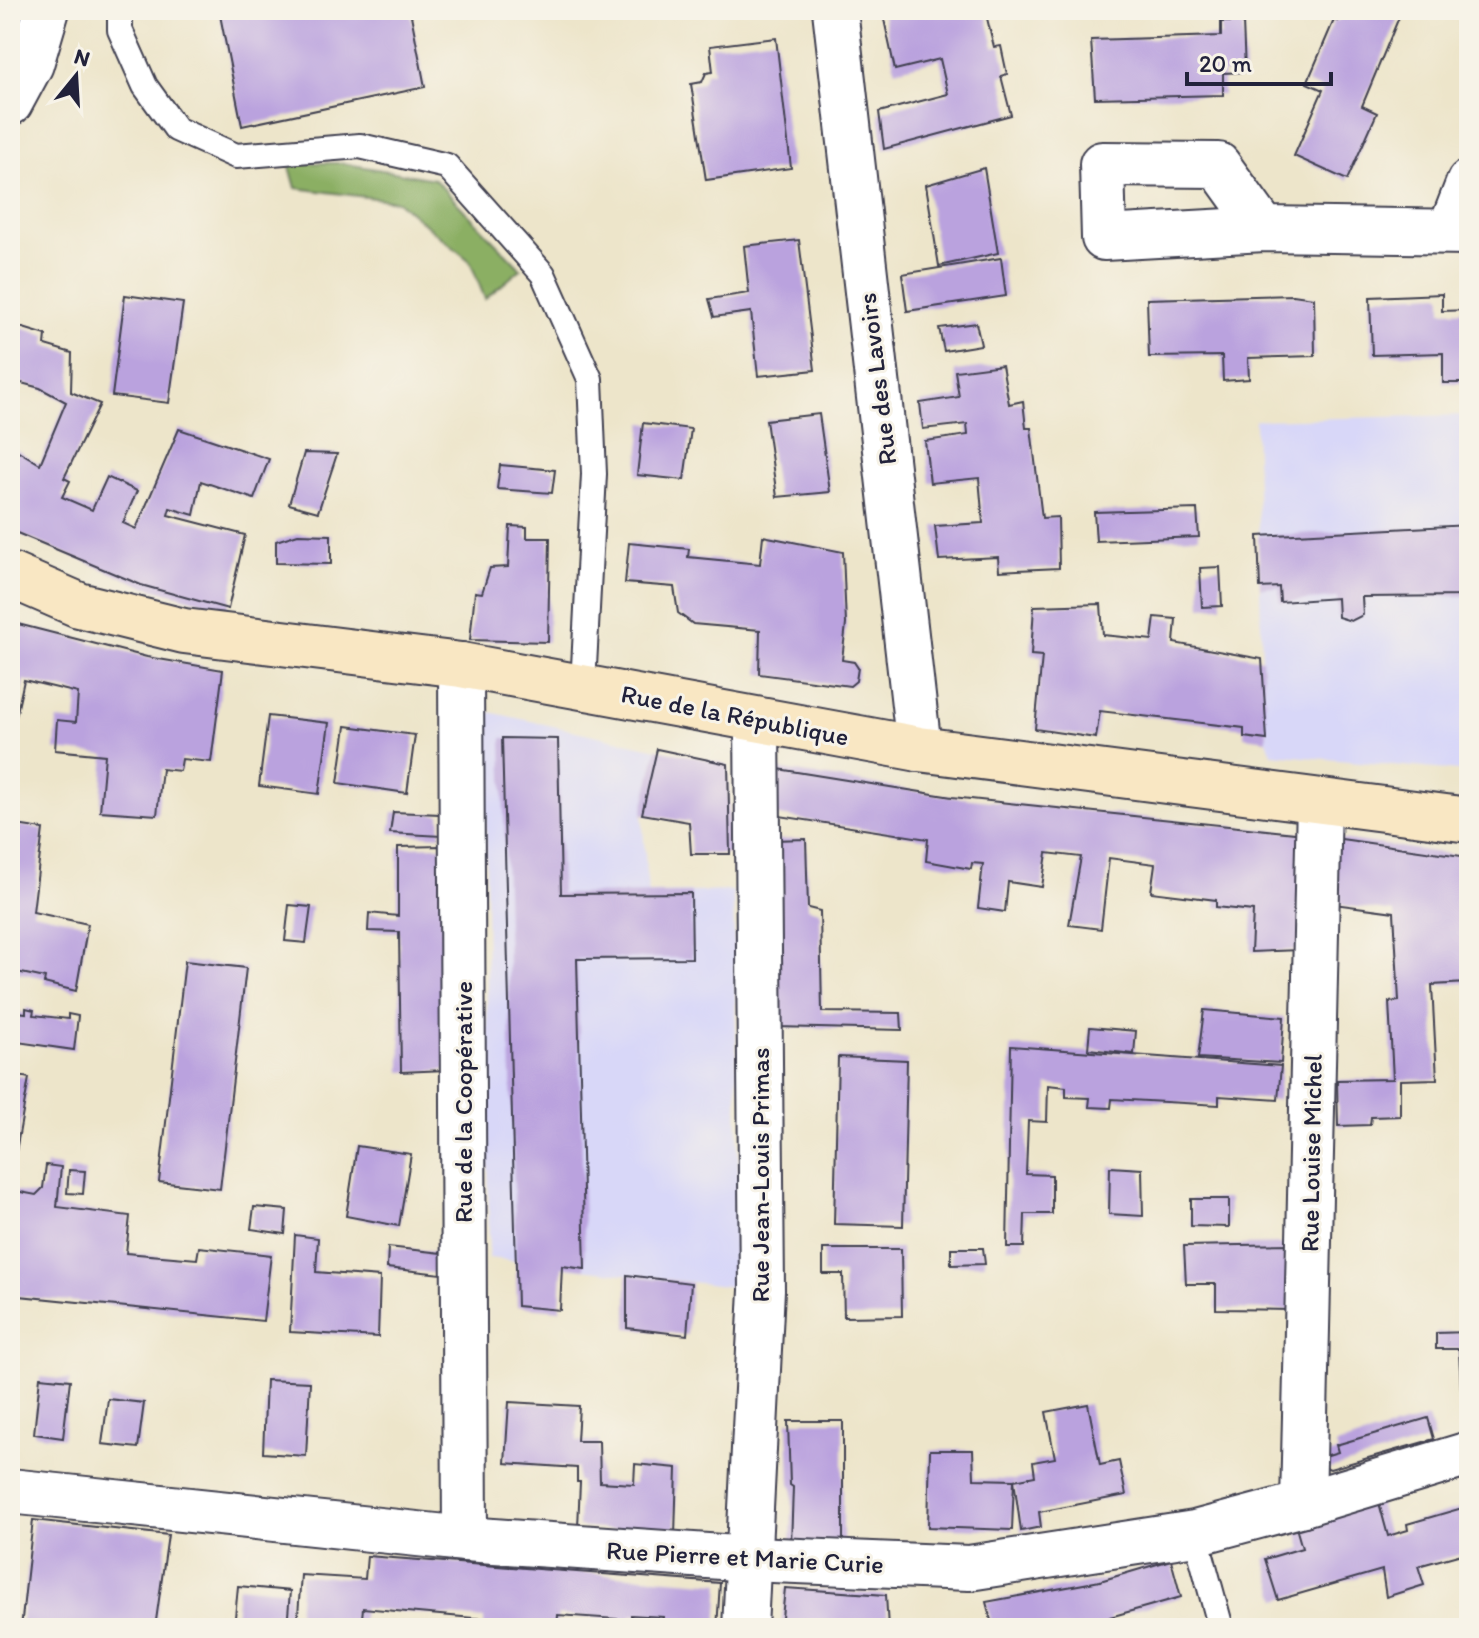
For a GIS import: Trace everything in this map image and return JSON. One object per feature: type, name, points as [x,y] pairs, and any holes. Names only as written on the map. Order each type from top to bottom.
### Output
[{"type":"street","points":[[10,103],[31,64],[47,10]]},
{"type":"street","name":"Rue des Lavoirs","points":[[835,10],[919,749]]},
{"type":"street","points":[[1264,229],[1459,232],[1469,182]]},
{"type":"street","name":"Rue de la République","points":[[10,575],[79,605],[184,631],[461,665],[919,749],[1469,820]]},
{"type":"street","name":"Rue de la Coopérative","points":[[461,665],[465,1539]]},
{"type":"street","name":"Rue Jean-Louis Primas","points":[[745,1628],[762,1290],[757,721]]},
{"type":"street","name":"Rue Louise Michel","points":[[1303,1504],[1319,801]]},
{"type":"street","name":"Rue Pierre et Marie Curie","points":[[10,1491],[465,1539],[750,1559],[969,1568],[1195,1533],[1469,1454]]},
{"type":"lane","points":[[120,10],[120,30],[145,86],[176,129],[236,156],[360,146],[447,166],[543,274],[590,379],[594,474],[583,686]]},
{"type":"lane","points":[[1195,1533],[1221,1628]]},
{"type":"shaded area","points":[[1469,415],[1469,772],[1272,754],[1267,740],[1262,659],[1255,420]]},
{"type":"shaded area","points":[[485,711],[657,749],[642,814],[648,893],[733,891],[741,1288],[489,1258]]},
{"type":"green space","points":[[289,163],[341,163],[434,179],[521,269],[485,299],[470,261],[397,201],[296,188]]},
{"type":"building","points":[[219,10],[410,10],[425,87],[242,126]]},
{"type":"building","points":[[882,10],[985,10],[994,47],[1001,46],[1007,74],[1001,76],[1011,115],[884,149],[879,112],[948,94],[940,59],[895,70]]},
{"type":"building","points":[[1343,10],[1402,10],[1362,106],[1377,113],[1347,180],[1294,156],[1323,90],[1307,83],[1334,20],[1338,21]]},
{"type":"building","points":[[1221,22],[1243,22],[1245,72],[1223,73],[1223,95],[1095,98],[1091,40],[1221,36]]},
{"type":"building","points":[[776,38],[791,168],[706,180],[691,84],[702,82],[706,73],[713,72],[710,46]]},
{"type":"building","points":[[984,168],[998,253],[939,266],[926,185]]},
{"type":"building","points":[[799,240],[815,370],[758,376],[751,312],[714,317],[709,299],[749,293],[744,246]]},
{"type":"building","points":[[1001,258],[1006,296],[907,311],[902,274]]},
{"type":"building","points":[[1442,294],[1442,311],[1469,310],[1469,383],[1443,383],[1443,353],[1372,355],[1370,297]]},
{"type":"building","points":[[125,295],[183,303],[169,403],[112,396]]},
{"type":"building","points":[[1293,295],[1314,298],[1315,356],[1248,358],[1249,379],[1223,381],[1222,356],[1149,357],[1147,299]]},
{"type":"building","points":[[976,323],[981,345],[944,351],[939,328]]},
{"type":"building","points":[[10,324],[46,335],[45,345],[72,353],[71,392],[100,404],[64,478],[70,481],[62,497],[92,510],[107,477],[137,491],[123,523],[136,529],[179,429],[269,459],[254,499],[201,481],[194,515],[170,508],[168,515],[245,535],[228,609],[141,585],[10,530],[10,446],[40,464],[66,402],[40,388],[10,380]]},
{"type":"building","points":[[1002,365],[1009,404],[1023,401],[1026,428],[1031,428],[1042,518],[1058,517],[1059,568],[999,571],[998,557],[939,560],[935,526],[983,523],[979,478],[930,483],[925,441],[968,435],[967,424],[923,429],[920,403],[959,397],[955,371]]},
{"type":"building","points":[[819,414],[830,492],[777,497],[766,420]]},
{"type":"building","points":[[643,423],[691,429],[684,480],[637,475]]},
{"type":"building","points":[[304,453],[337,454],[318,512],[289,504]]},
{"type":"building","points":[[500,465],[555,470],[552,493],[497,489]]},
{"type":"building","points":[[1197,509],[1199,537],[1096,541],[1094,512]]},
{"type":"building","points":[[1469,525],[1469,596],[1362,597],[1363,615],[1351,621],[1338,617],[1337,598],[1280,602],[1279,587],[1260,588],[1258,536]]},
{"type":"building","points":[[510,526],[527,527],[527,538],[550,538],[548,642],[470,640],[475,592],[482,593],[490,568],[508,567]]},
{"type":"building","points":[[298,534],[331,535],[331,564],[276,563],[276,541]]},
{"type":"building","points":[[763,536],[843,552],[846,624],[842,660],[854,662],[858,668],[856,681],[850,686],[759,674],[760,630],[693,624],[678,613],[674,587],[625,583],[629,543],[689,549],[688,557],[760,564]]},
{"type":"building","points":[[1220,567],[1222,606],[1202,607],[1200,568]]},
{"type":"building","points":[[1101,604],[1103,635],[1152,640],[1155,617],[1176,619],[1174,643],[1262,659],[1267,740],[1244,737],[1244,728],[1100,711],[1096,738],[1035,729],[1042,656],[1031,655],[1034,606]]},
{"type":"building","points":[[10,622],[147,657],[223,670],[211,762],[182,759],[180,771],[162,769],[157,815],[100,811],[105,755],[55,750],[57,720],[76,722],[78,693],[24,680],[14,726],[10,726]]},
{"type":"building","points":[[268,716],[329,723],[319,794],[259,786]]},
{"type":"building","points":[[346,726],[415,735],[407,793],[338,783]]},
{"type":"building","points":[[502,738],[558,739],[561,894],[691,893],[692,958],[577,959],[585,1269],[562,1266],[560,1310],[517,1306]]},
{"type":"building","points":[[657,749],[728,764],[730,854],[691,854],[689,822],[642,814]]},
{"type":"building","points":[[772,768],[952,797],[1304,834],[1300,950],[1251,952],[1253,911],[1216,907],[1216,900],[1151,892],[1155,864],[1109,858],[1101,929],[1069,925],[1081,857],[1047,853],[1042,887],[1008,882],[1005,912],[978,908],[983,864],[972,863],[971,869],[926,861],[928,839],[773,815]]},
{"type":"building","points":[[393,812],[440,814],[441,836],[390,833]]},
{"type":"building","points":[[10,824],[43,829],[33,912],[88,924],[76,991],[44,983],[45,978],[12,971],[16,954],[10,953]]},
{"type":"building","points":[[1334,838],[1469,857],[1469,905],[1462,905],[1467,983],[1432,985],[1437,1079],[1400,1080],[1400,1116],[1371,1117],[1370,1125],[1338,1126],[1337,1080],[1393,1079],[1389,1002],[1399,1001],[1394,912],[1326,903]]},
{"type":"building","points":[[806,839],[808,908],[820,911],[822,1012],[901,1013],[902,1030],[777,1027],[773,840]]},
{"type":"building","points":[[441,846],[446,1070],[401,1072],[399,932],[368,931],[369,913],[398,916],[398,847]]},
{"type":"building","points":[[289,905],[311,907],[306,943],[285,941]]},
{"type":"building","points":[[185,961],[246,968],[220,1189],[159,1182]]},
{"type":"building","points":[[26,1008],[34,1010],[33,1015],[68,1019],[68,1014],[78,1016],[74,1050],[10,1041],[10,1011],[26,1013]]},
{"type":"building","points":[[1204,1010],[1284,1017],[1281,1063],[1198,1058]]},
{"type":"building","points":[[1090,1027],[1136,1031],[1134,1054],[1088,1049]]},
{"type":"building","points":[[1011,1046],[1281,1066],[1278,1100],[1219,1096],[1219,1105],[1112,1099],[1111,1108],[1089,1107],[1090,1098],[1066,1097],[1066,1087],[1048,1085],[1047,1122],[1028,1121],[1026,1174],[1052,1175],[1052,1214],[1025,1214],[1024,1247],[1007,1247]]},
{"type":"building","points":[[838,1057],[907,1060],[903,1226],[834,1224]]},
{"type":"building","points":[[10,1074],[29,1078],[15,1157],[10,1156]]},
{"type":"building","points":[[357,1146],[411,1154],[399,1226],[346,1216]]},
{"type":"building","points":[[46,1165],[61,1167],[57,1207],[130,1216],[126,1253],[197,1259],[199,1247],[271,1255],[263,1321],[10,1295],[10,1190],[36,1195],[43,1188]]},
{"type":"building","points":[[1110,1167],[1142,1169],[1143,1216],[1109,1214]]},
{"type":"building","points":[[69,1170],[85,1171],[83,1194],[67,1193]]},
{"type":"building","points":[[1191,1199],[1229,1199],[1229,1227],[1191,1226]]},
{"type":"building","points":[[254,1207],[287,1210],[285,1234],[251,1229]]},
{"type":"building","points":[[295,1235],[318,1238],[316,1272],[380,1277],[378,1337],[290,1332]]},
{"type":"building","points":[[1292,1244],[1291,1310],[1216,1309],[1216,1284],[1186,1284],[1184,1246]]},
{"type":"building","points":[[388,1247],[450,1254],[450,1275],[387,1268]]},
{"type":"building","points":[[951,1248],[983,1248],[985,1264],[951,1265]]},
{"type":"building","points":[[823,1249],[901,1249],[902,1316],[844,1317],[843,1274],[823,1274]]},
{"type":"building","points":[[627,1275],[691,1283],[687,1335],[627,1328]]},
{"type":"building","points":[[1469,1332],[1469,1430],[1463,1432],[1459,1349],[1436,1349],[1436,1333]]},
{"type":"building","points":[[40,1377],[70,1380],[63,1438],[34,1434]]},
{"type":"building","points":[[266,1380],[310,1382],[306,1456],[263,1453]]},
{"type":"building","points":[[108,1399],[144,1403],[138,1448],[102,1444]]},
{"type":"building","points":[[509,1402],[579,1406],[577,1441],[599,1441],[600,1482],[634,1484],[635,1464],[677,1468],[675,1536],[578,1527],[580,1482],[577,1482],[577,1468],[505,1463]]},
{"type":"building","points":[[1088,1404],[1100,1465],[1119,1461],[1126,1495],[1039,1512],[1041,1527],[1021,1531],[1014,1480],[1035,1476],[1033,1462],[1055,1458],[1046,1412]]},
{"type":"building","points":[[1428,1418],[1434,1439],[1330,1469],[1318,1464],[1318,1458],[1338,1452],[1336,1445]]},
{"type":"building","points":[[788,1421],[843,1421],[843,1545],[791,1545],[793,1487],[790,1485]]},
{"type":"building","points":[[930,1450],[973,1450],[974,1479],[1014,1480],[1012,1530],[928,1527]]},
{"type":"building","points":[[1378,1499],[1388,1536],[1408,1530],[1407,1524],[1469,1506],[1469,1552],[1418,1566],[1424,1585],[1386,1597],[1382,1570],[1278,1600],[1265,1559],[1302,1548],[1295,1524]]},
{"type":"building","points":[[33,1520],[168,1535],[155,1628],[21,1628]]},
{"type":"building","points":[[367,1556],[720,1583],[717,1628],[662,1628],[663,1617],[631,1615],[631,1620],[558,1615],[557,1628],[484,1628],[484,1619],[363,1608],[361,1628],[297,1628],[301,1575],[365,1579]]},
{"type":"building","points":[[1171,1560],[1181,1597],[1110,1617],[1113,1628],[993,1628],[986,1602],[1100,1581]]},
{"type":"building","points":[[238,1586],[290,1591],[287,1628],[234,1628]]},
{"type":"building","points":[[785,1588],[886,1595],[888,1628],[781,1628]]}]
